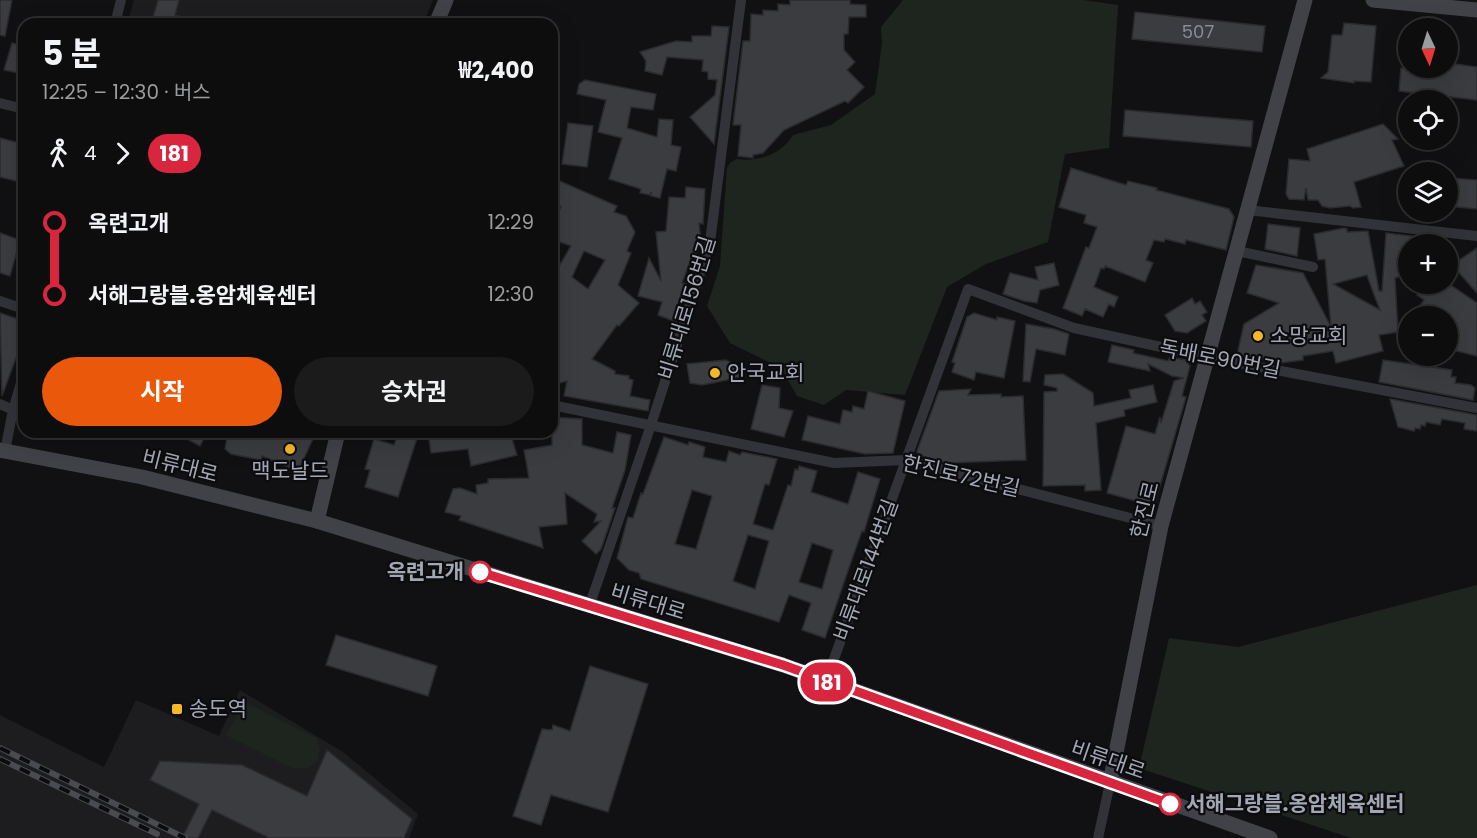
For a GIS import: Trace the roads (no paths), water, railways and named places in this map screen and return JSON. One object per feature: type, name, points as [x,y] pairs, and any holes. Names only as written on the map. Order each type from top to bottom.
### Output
[{"type":"main road","points":[[438,18],[446,0]]},
{"type":"main road","name":"한진로","points":[[1110,783],[1161,526],[1305,0]]},
{"type":"main road","points":[[1373,0],[1477,10]]},
{"type":"main road","points":[[317,521],[337,438]]},
{"type":"main road","name":"비류대로","points":[[3,450],[142,477],[317,521],[589,607],[783,665],[1270,838]]},
{"type":"street","points":[[116,18],[121,0]]},
{"type":"street","name":"비류대로156번길","points":[[589,607],[710,242],[741,0]]},
{"type":"street","points":[[0,103],[18,108]]},
{"type":"street","points":[[1247,210],[1477,236]]},
{"type":"street","points":[[1237,250],[1313,267]]},
{"type":"street","name":"독배로90번길","points":[[969,289],[1074,328],[1208,357],[1477,408]]},
{"type":"street","name":"비류대로144번길","points":[[826,681],[969,289]]},
{"type":"street","points":[[0,301],[18,307]]},
{"type":"street","points":[[3,450],[18,393]]},
{"type":"street","points":[[0,404],[13,410]]},
{"type":"street","name":"한진로72번길","points":[[558,406],[834,463],[906,460],[1161,526]]},
{"type":"street","points":[[1098,838],[1110,783]]},
{"type":"railway","points":[[0,748],[185,838]]},
{"type":"railway","points":[[0,759],[157,834]]},
{"type":"place","name":"소망교회","points":[[1258,336]]},
{"type":"place","name":"안국교회","points":[[715,373]]},
{"type":"place","name":"맥도날드","points":[[290,449]]},
{"type":"place","name":"옥련고개","points":[[480,572]]},
{"type":"place","name":"송도역","points":[[177,709]]},
{"type":"place","name":"서해그랑블.옹암체육센터","points":[[1170,804]]}]
